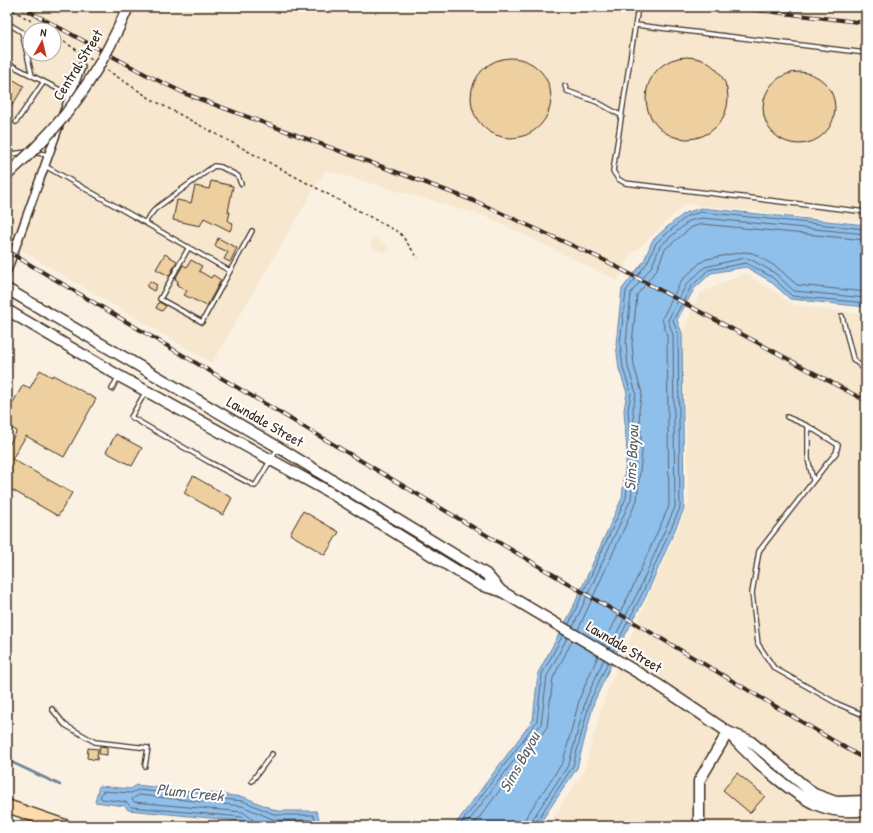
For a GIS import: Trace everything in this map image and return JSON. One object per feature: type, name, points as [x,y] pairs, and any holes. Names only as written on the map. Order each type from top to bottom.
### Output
[{"type":"highway","points":[[7,806],[65,826]]},
{"type":"main road","name":"Central Street","points":[[7,174],[41,142],[72,105],[104,57],[128,7]]},
{"type":"main road","name":"Lawndale Street","points":[[7,289],[278,447],[486,574],[502,591]]},
{"type":"main road","name":"Lawndale Street","points":[[7,310],[119,376],[328,492],[480,585],[502,591],[515,598],[657,684],[728,732],[750,741],[814,794],[836,802],[866,801]]},
{"type":"main road","name":"Lawndale Street","points":[[728,732],[744,751],[810,801],[835,810],[866,810]]},
{"type":"main road","points":[[699,826],[699,781],[728,732]]},
{"type":"street","name":"Central Street","points":[[7,271],[81,67]]},
{"type":"lane","points":[[638,7],[613,171],[618,179],[625,183],[866,212]]},
{"type":"lane","points":[[7,23],[22,32],[32,76]]},
{"type":"lane","points":[[636,25],[866,53]]},
{"type":"lane","points":[[7,63],[70,96]]},
{"type":"lane","points":[[16,122],[43,83]]},
{"type":"lane","points":[[564,86],[568,91],[597,102],[622,116]]},
{"type":"lane","points":[[7,151],[11,154]]},
{"type":"lane","points":[[7,159],[11,154],[30,151],[49,155]]},
{"type":"lane","points":[[45,166],[230,271]]},
{"type":"lane","points":[[145,222],[154,209],[214,166],[221,167],[238,176],[241,184]]},
{"type":"lane","points":[[189,247],[160,299],[202,322],[252,231]]},
{"type":"lane","points":[[842,316],[854,359],[866,371]]},
{"type":"lane","points":[[112,389],[119,376]]},
{"type":"lane","points":[[146,390],[131,417],[209,462],[255,486],[278,447]]},
{"type":"lane","points":[[786,417],[808,426],[838,445],[836,453],[813,480],[759,551],[752,593],[758,644],[774,668],[838,704],[866,716]]},
{"type":"lane","points":[[808,426],[808,459],[813,480]]},
{"type":"lane","points":[[52,709],[65,725],[95,742],[148,748],[144,766]]},
{"type":"lane","points":[[252,781],[272,754]]},
{"type":"path","points":[[8,7],[33,22]]},
{"type":"path","points":[[62,40],[96,63]]},
{"type":"path","points":[[102,67],[151,99],[400,233],[418,258]]},
{"type":"shaded area","points":[[7,7],[866,7],[866,222],[685,204],[630,256],[618,281],[488,217],[325,170],[212,363],[7,242]]},
{"type":"shaded area","points":[[374,238],[389,246],[384,253],[370,246]]},
{"type":"shaded area","points":[[746,273],[794,305],[866,315],[866,826],[548,826],[583,773],[605,696],[689,503],[682,333],[700,293]]},
{"type":"water","name":"Sims Bayou","points":[[701,208],[866,225],[866,307],[790,299],[770,281],[746,267],[711,273],[694,289],[677,320],[682,333],[684,509],[646,596],[621,643],[594,702],[577,768],[538,826],[454,826],[533,720],[538,673],[571,612],[622,498],[627,452],[624,410],[627,393],[619,369],[616,344],[622,289],[644,261],[652,241],[685,213]]},
{"type":"water","points":[[136,785],[244,797],[277,811],[316,811],[322,826],[247,826],[241,821],[128,810],[125,806],[95,802],[99,786],[131,789]]},
{"type":"building","points":[[679,57],[695,57],[710,64],[721,75],[728,90],[728,106],[725,114],[716,127],[703,136],[695,139],[679,139],[664,132],[653,121],[646,106],[646,90],[653,75],[664,64]]},
{"type":"building","points":[[511,58],[526,61],[539,70],[548,83],[551,98],[548,113],[539,126],[526,135],[511,138],[496,135],[483,126],[474,113],[471,98],[474,83],[483,70],[496,61]]},
{"type":"building","points":[[799,72],[819,78],[829,88],[835,108],[829,128],[819,138],[799,144],[779,138],[769,128],[763,108],[769,88],[779,78]]},
{"type":"building","points":[[7,76],[24,86],[7,114]]},
{"type":"building","points":[[211,181],[233,186],[228,212],[230,212],[228,221],[233,223],[230,231],[204,218],[200,226],[173,220],[177,200],[191,203],[195,186],[209,189]]},
{"type":"building","points":[[218,238],[237,248],[230,262],[224,259],[228,252],[215,246]]},
{"type":"building","points":[[165,254],[177,261],[169,276],[156,269]]},
{"type":"building","points":[[191,260],[202,266],[199,271],[211,278],[213,275],[221,280],[207,306],[184,295],[187,291],[177,285],[178,281],[175,279],[183,265],[187,267]]},
{"type":"building","points":[[150,281],[157,285],[154,291],[147,287]]},
{"type":"building","points":[[159,302],[166,306],[162,311],[156,308]]},
{"type":"building","points":[[40,370],[52,377],[53,375],[96,399],[64,457],[26,436],[12,459],[72,493],[58,516],[7,487],[7,448],[17,431],[7,426],[7,401],[12,404],[23,385],[30,388]]},
{"type":"building","points":[[116,434],[142,448],[132,466],[106,452]]},
{"type":"building","points":[[193,476],[232,498],[223,515],[184,493]]},
{"type":"building","points":[[303,511],[339,532],[325,555],[290,534]]},
{"type":"building","points":[[100,746],[107,747],[107,755],[99,754]]},
{"type":"building","points":[[88,748],[98,749],[97,760],[87,758]]},
{"type":"building","points":[[737,773],[765,796],[750,813],[723,790]]},
{"type":"waterway","name":"Plum Creek","points":[[7,760],[60,785]]},
{"type":"railway","points":[[21,7],[145,74],[186,94],[477,202],[604,260],[866,401]]},
{"type":"railway","points":[[732,7],[866,23]]},
{"type":"railway","points":[[7,251],[866,760]]}]
